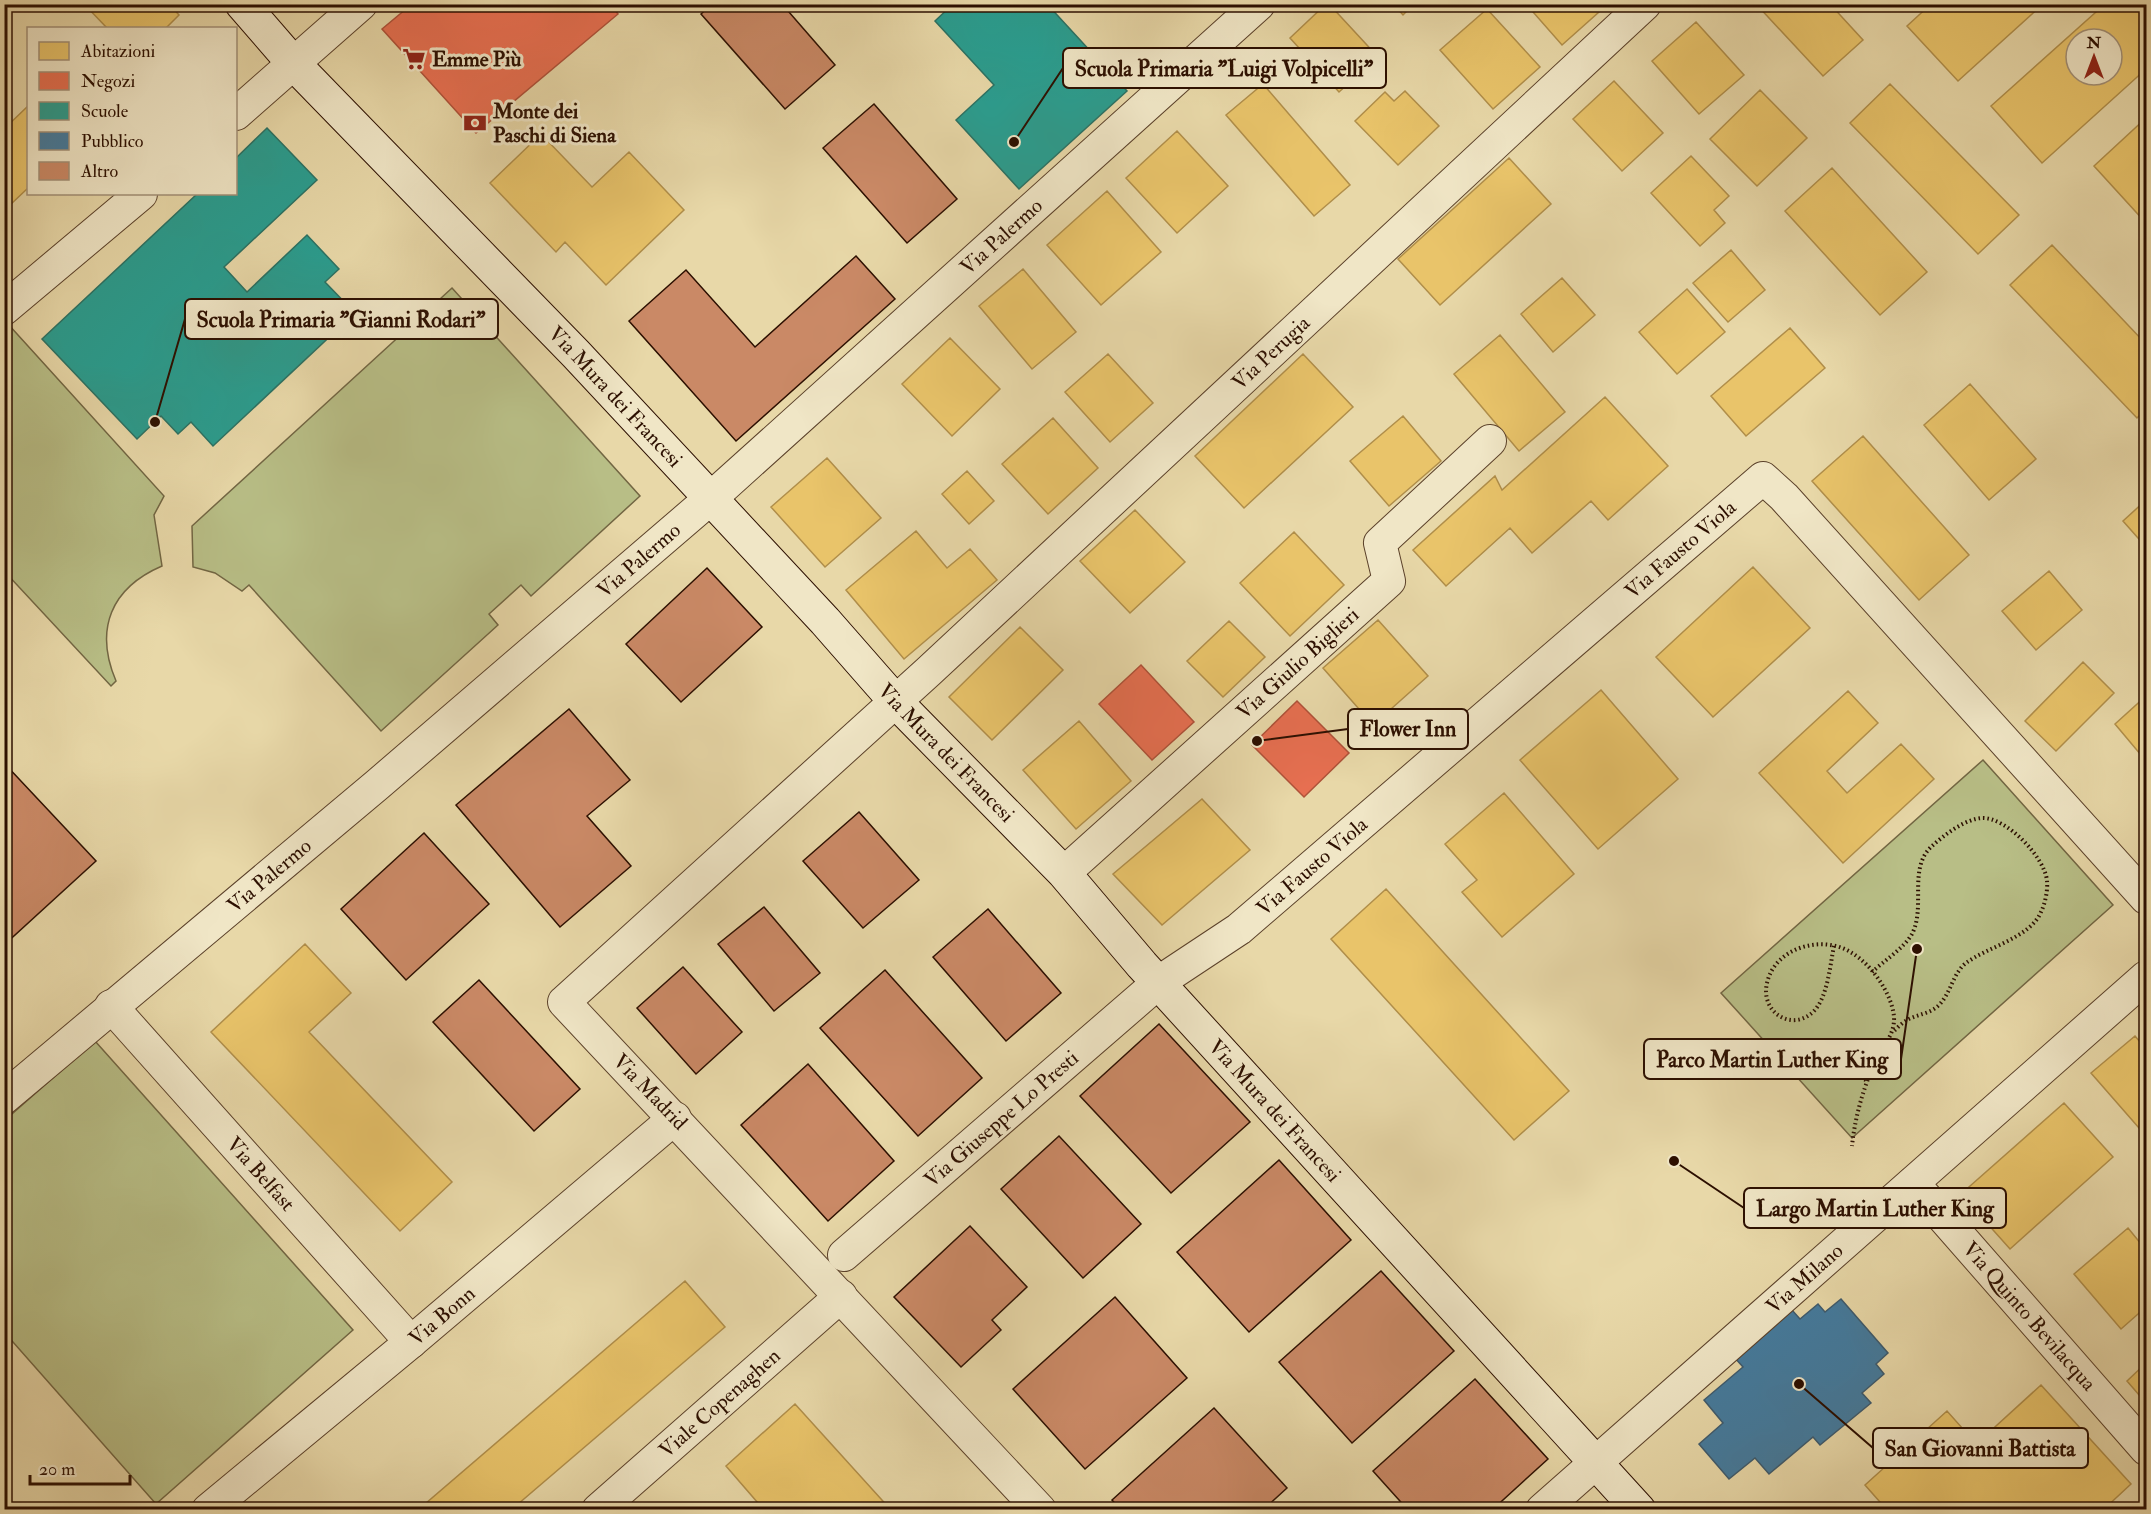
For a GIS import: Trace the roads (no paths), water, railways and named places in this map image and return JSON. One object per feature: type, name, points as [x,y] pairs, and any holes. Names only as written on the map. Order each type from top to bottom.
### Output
[{"type":"street","name":"Via Mura dei Francesi","points":[[242,4],[294,64],[535,310],[711,498],[896,702],[1064,873],[1159,982],[1639,1509]]},
{"type":"street","points":[[237,113],[362,4]]},
{"type":"street","name":"Via Palermo","points":[[4,1098],[111,1005],[371,791],[711,498],[1259,4]]},
{"type":"street","name":"Via Perugia","points":[[896,702],[1645,4]]},
{"type":"street","points":[[4,309],[140,195]]},
{"type":"street","name":"Via Giulio Biglieri","points":[[1064,873],[1389,581],[1380,543],[1490,441]]},
{"type":"street","name":"Via Fausto Viola","points":[[1159,982],[1239,929],[1763,478],[1792,506],[2146,898]]},
{"type":"street","name":"Via Madrid","points":[[896,702],[564,1002],[1040,1509]]},
{"type":"street","name":"Via Giuseppe Lo Presti","points":[[844,1255],[1159,982]]},
{"type":"street","name":"Via Milano","points":[[1542,1509],[1913,1183],[2141,992]]},
{"type":"street","name":"Via Belfast","points":[[111,1005],[411,1342]]},
{"type":"street","name":"Via Bonn","points":[[208,1509],[411,1342],[675,1118]]},
{"type":"street","name":"Via Quinto Bevilacqua","points":[[1913,1183],[2146,1449]]},
{"type":"street","name":"Viale Copenaghen","points":[[598,1509],[841,1296]]},
{"type":"place","name":"Emme Più","points":[[414,59]]},
{"type":"place","name":"Monte dei Paschi di Siena","points":[[475,123]]},
{"type":"place","name":"Scuola Primaria \"Luigi Volpicelli\"","points":[[1014,142]]},
{"type":"place","name":"Scuola Primaria \"Gianni Rodari\"","points":[[155,422]]},
{"type":"place","name":"Flower Inn","points":[[1257,741]]},
{"type":"place","name":"Parco Martin Luther King","points":[[1917,949]]},
{"type":"place","name":"Largo Martin Luther King","points":[[1674,1161]]},
{"type":"place","name":"San Giovanni Battista","points":[[1799,1384]]}]
